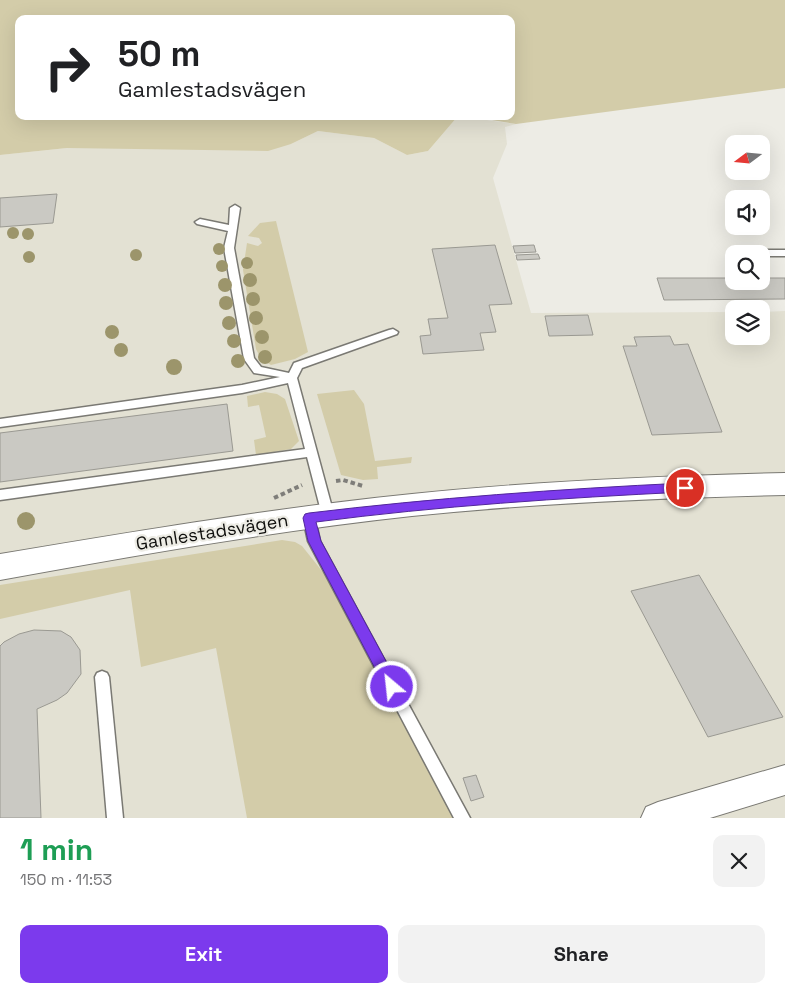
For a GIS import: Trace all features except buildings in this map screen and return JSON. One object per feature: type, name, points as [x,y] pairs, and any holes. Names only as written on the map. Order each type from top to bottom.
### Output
[{"type":"street","name":"Gamlestadsvägen","points":[[0,566],[178,536],[318,516],[414,505],[555,494],[785,484]]},
{"type":"street","points":[[658,818],[785,780]]},
{"type":"lane","points":[[235,208],[229,248],[248,360],[258,370],[280,373],[292,378]]},
{"type":"lane","points":[[200,222],[233,229]]},
{"type":"lane","points":[[770,253],[785,253]]},
{"type":"lane","points":[[393,332],[298,366],[292,378],[312,452],[318,516],[314,541],[462,818]]},
{"type":"lane","points":[[0,423],[242,389],[292,378]]},
{"type":"lane","points":[[0,495],[312,452]]},
{"type":"lane","points":[[102,677],[116,818]]},
{"type":"shaded area","points":[[0,0],[785,0],[785,88],[516,124],[492,120],[515,120],[515,15],[15,15],[15,120],[455,120],[428,151],[407,155],[374,138],[318,131],[291,144],[268,151],[67,148],[0,155]]},
{"type":"shaded area","points":[[455,120],[487,120],[516,124],[505,127],[507,144],[493,178],[531,313],[725,312],[725,345],[770,345],[770,312],[785,311],[785,818],[0,818],[0,155],[67,148],[291,144],[318,131],[374,138],[407,155],[428,151]]},
{"type":"shaded area","points":[[276,221],[308,352],[295,359],[271,365],[261,359],[256,349],[243,270],[247,243],[258,246],[262,243],[259,238],[248,236],[260,223]]},
{"type":"shaded area","points":[[354,390],[364,404],[375,461],[412,457],[411,463],[377,467],[378,479],[363,480],[341,475],[317,394]]},
{"type":"shaded area","points":[[265,392],[277,394],[285,399],[299,441],[291,449],[256,455],[254,440],[266,437],[259,405],[248,407],[247,396]]},
{"type":"shaded area","points":[[282,540],[295,542],[302,546],[326,576],[405,725],[458,818],[247,818],[216,648],[141,667],[130,590],[0,619],[0,585]]},
{"type":"route","points":[[392,687],[314,541],[309,518],[414,505],[555,494],[685,488]]}]
